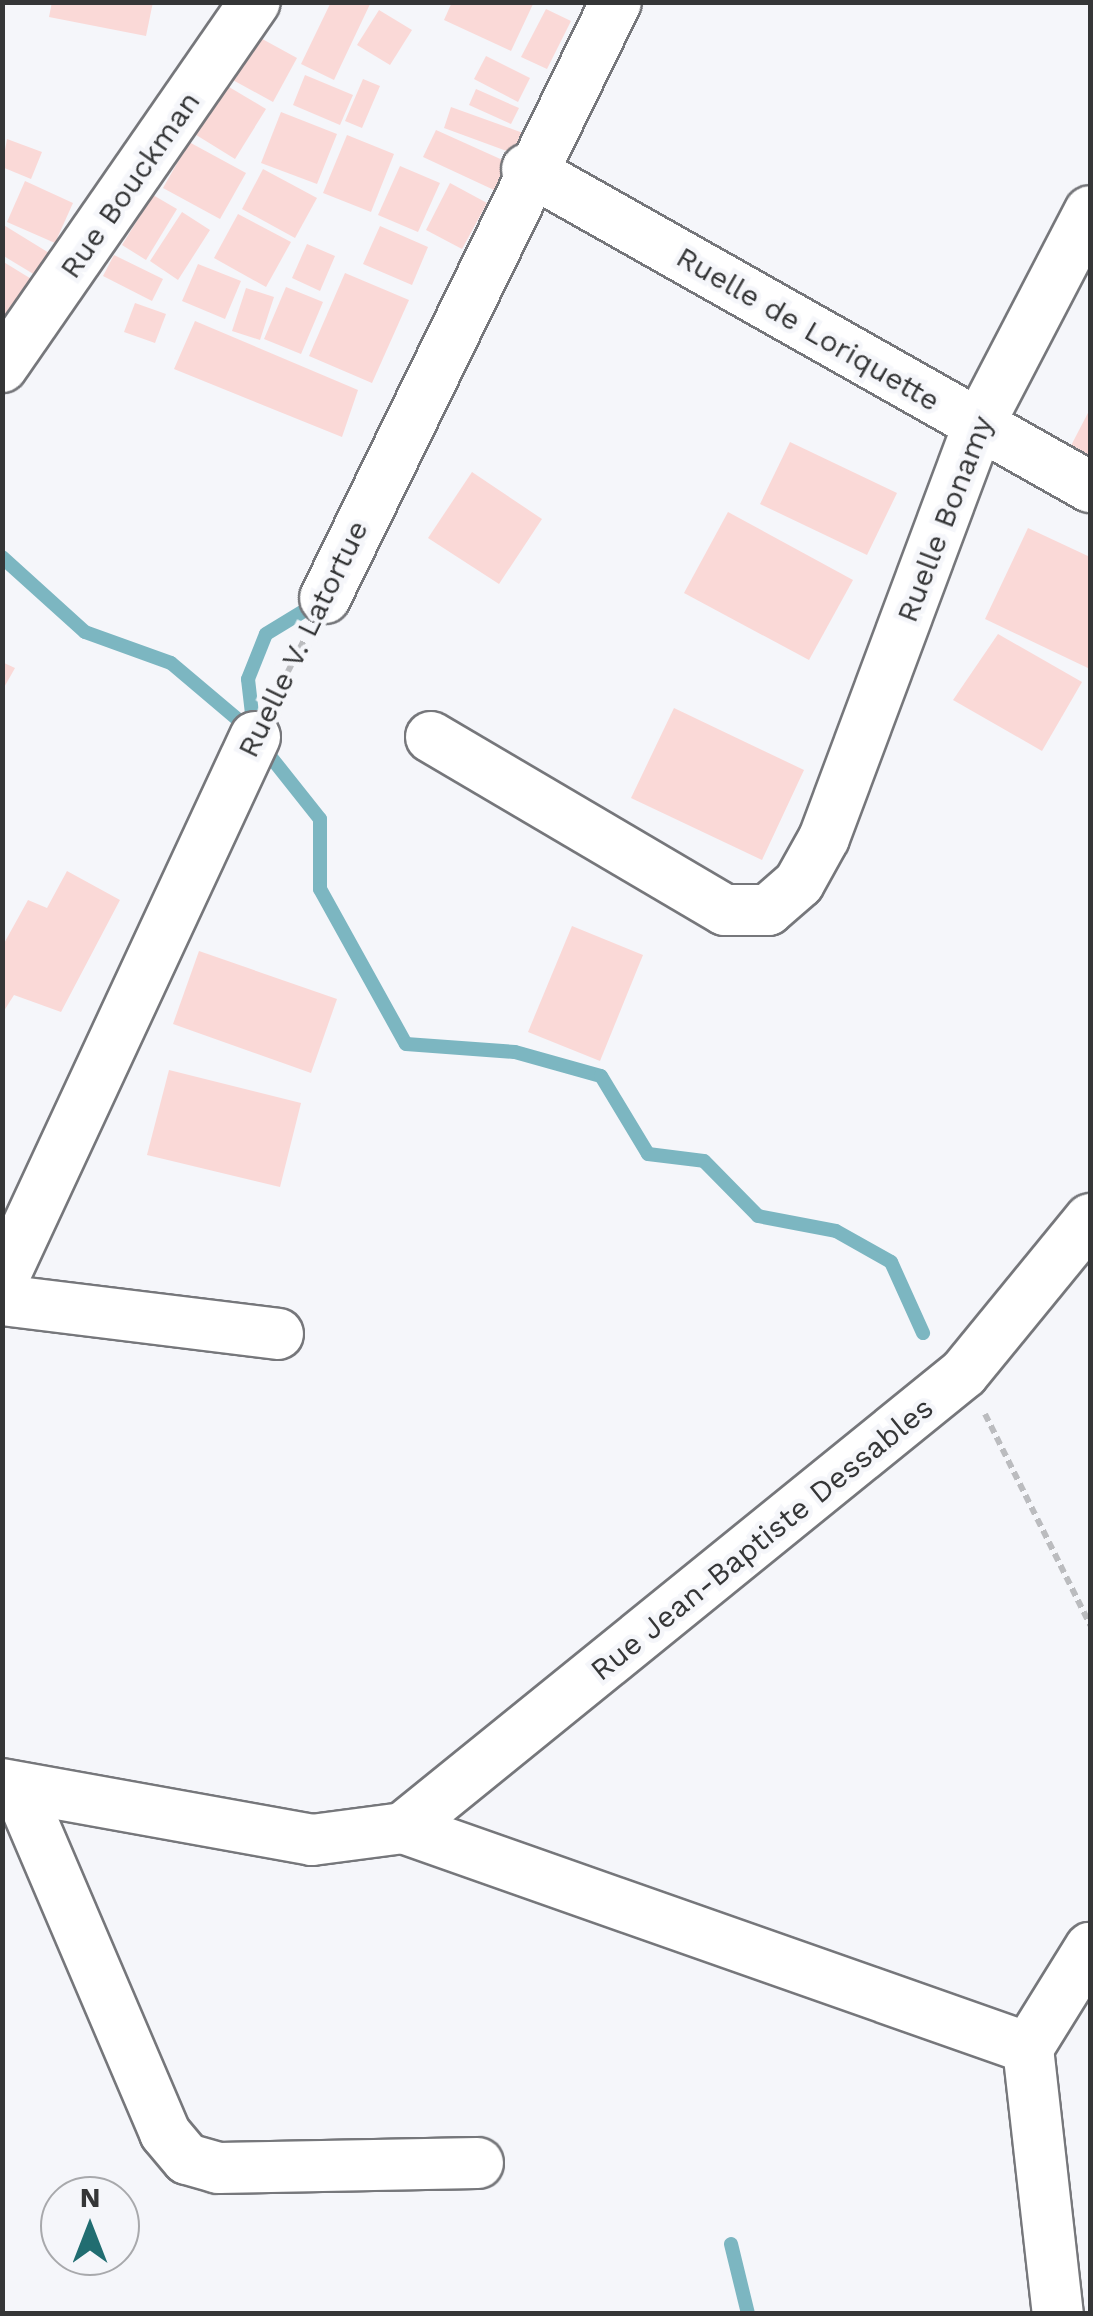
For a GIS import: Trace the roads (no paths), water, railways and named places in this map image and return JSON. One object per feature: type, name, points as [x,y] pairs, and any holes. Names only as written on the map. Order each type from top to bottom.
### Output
[{"type":"street","name":"Rue Bouckman","points":[[2,367],[255,2]]},
{"type":"street","name":"Ruelle V. Latortue","points":[[325,598],[527,169],[616,2]]},
{"type":"street","name":"Ruelle de Loriquette","points":[[527,169],[1090,487]]},
{"type":"street","name":"Ruelle Bonamy","points":[[431,738],[725,910],[768,910],[799,883],[824,838],[978,426],[1090,211]]},
{"type":"street","name":"Ruelle V. Latortue","points":[[2,1281],[255,737]]},
{"type":"street","name":"Rue Jean-Baptiste Dessables","points":[[403,1828],[964,1373],[1090,1219]]},
{"type":"street","points":[[2,1300],[278,1334]]},
{"type":"street","points":[[10,1786],[312,1840],[403,1828],[1028,2048]]},
{"type":"street","points":[[10,1786],[165,2133],[187,2158],[218,2168],[478,2163]]},
{"type":"street","points":[[1058,2314],[1028,2048],[1090,1948]]},
{"type":"waterway","points":[[2,557],[85,632],[171,663],[249,729]]},
{"type":"waterway","points":[[254,731],[248,679],[266,634],[320,601]]},
{"type":"waterway","points":[[262,746],[320,819],[320,889],[406,1044],[515,1052],[601,1076],[648,1154],[704,1161],[758,1216],[836,1231],[891,1262],[923,1333]]},
{"type":"waterway","points":[[731,2244],[748,2314]]}]
